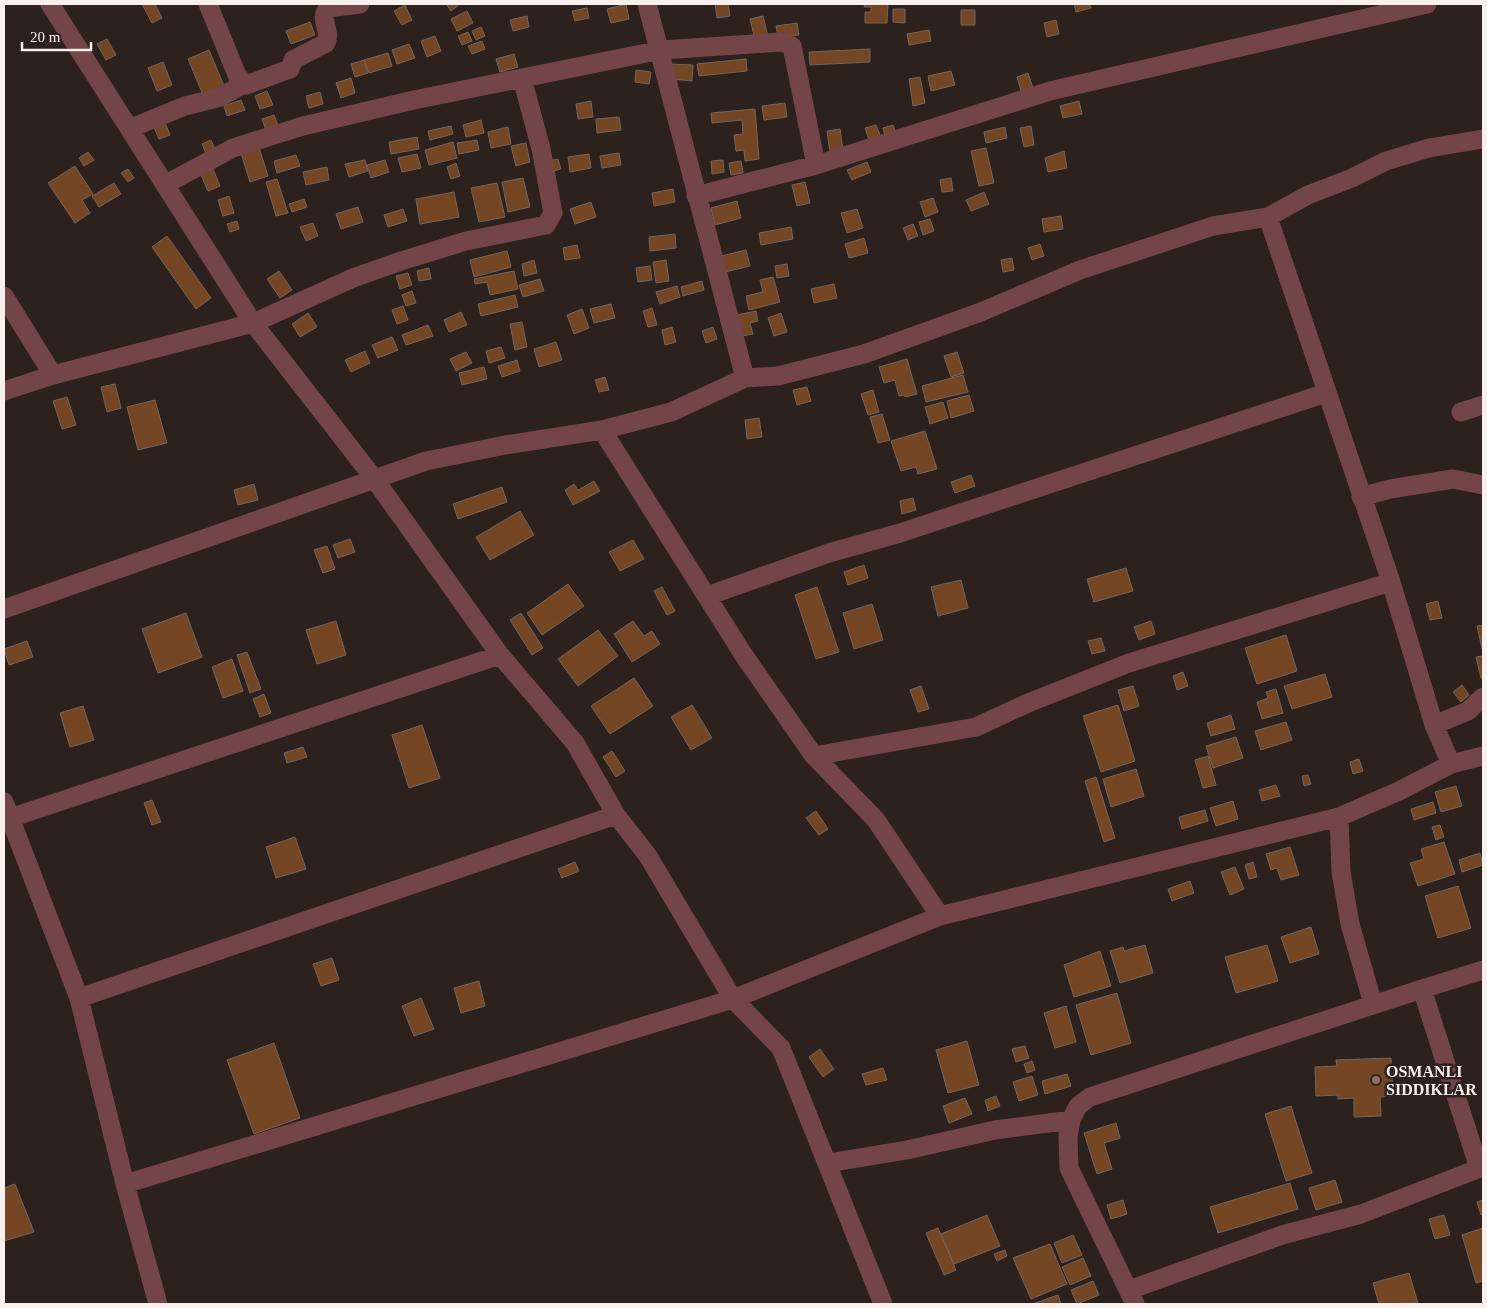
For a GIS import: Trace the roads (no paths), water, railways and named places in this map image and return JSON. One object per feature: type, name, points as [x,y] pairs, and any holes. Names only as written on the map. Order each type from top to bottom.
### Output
[{"type":"street","points":[[50,4],[253,323],[373,478],[500,655],[574,743],[616,815],[648,856],[733,999],[781,1048],[883,1304]]},
{"type":"street","points":[[208,4],[237,75],[243,84]]},
{"type":"street","points":[[130,128],[185,106],[221,97],[243,84],[261,81],[290,68],[293,60],[326,43],[329,32],[323,19],[323,14],[328,8],[360,4]]},
{"type":"street","points":[[647,4],[661,50],[696,196],[745,378]]},
{"type":"street","points":[[696,196],[816,165],[1050,91],[1427,4]]},
{"type":"street","points":[[166,184],[233,148],[303,126],[414,100],[661,50],[782,42],[792,46],[816,165]]},
{"type":"street","points":[[4,390],[52,375],[253,323],[353,278],[401,261],[466,241],[546,225],[553,213],[541,149],[522,78]]},
{"type":"street","points":[[4,609],[111,573],[426,460],[505,445],[602,430],[671,412],[745,378],[778,376],[864,354],[981,312],[1080,270],[1213,226],[1268,217],[1308,195],[1386,161],[1430,148],[1483,139]]},
{"type":"street","points":[[1268,217],[1391,582],[1434,725],[1451,764]]},
{"type":"street","points":[[4,296],[52,375]]},
{"type":"street","points":[[707,596],[829,553],[900,533],[1326,393]]},
{"type":"street","points":[[1461,412],[1483,405]]},
{"type":"street","points":[[602,430],[744,654],[814,756],[876,820],[940,916]]},
{"type":"street","points":[[1361,497],[1390,488],[1453,479],[1483,485]]},
{"type":"street","points":[[814,756],[976,727],[1028,703],[1129,663],[1391,582]]},
{"type":"street","points":[[158,1304],[125,1184],[80,998],[6,813],[500,655]]},
{"type":"street","points":[[1434,725],[1468,711],[1483,697]]},
{"type":"street","points":[[125,1184],[733,999],[940,916],[1339,817],[1399,791],[1451,764],[1483,756]]},
{"type":"street","points":[[80,998],[616,815]]},
{"type":"street","points":[[1339,817],[1341,872],[1350,924],[1373,1004]]},
{"type":"street","points":[[1422,989],[1481,1167],[1361,1214],[1282,1234],[1132,1297],[1069,1168],[1068,1136],[1071,1120],[1078,1106],[1090,1097],[1373,1004],[1483,970]]},
{"type":"street","points":[[828,1163],[907,1150],[995,1130],[1071,1120]]},
{"type":"place","name":"OSMANLI SIDDIKLAR","points":[[1376,1080]]}]
